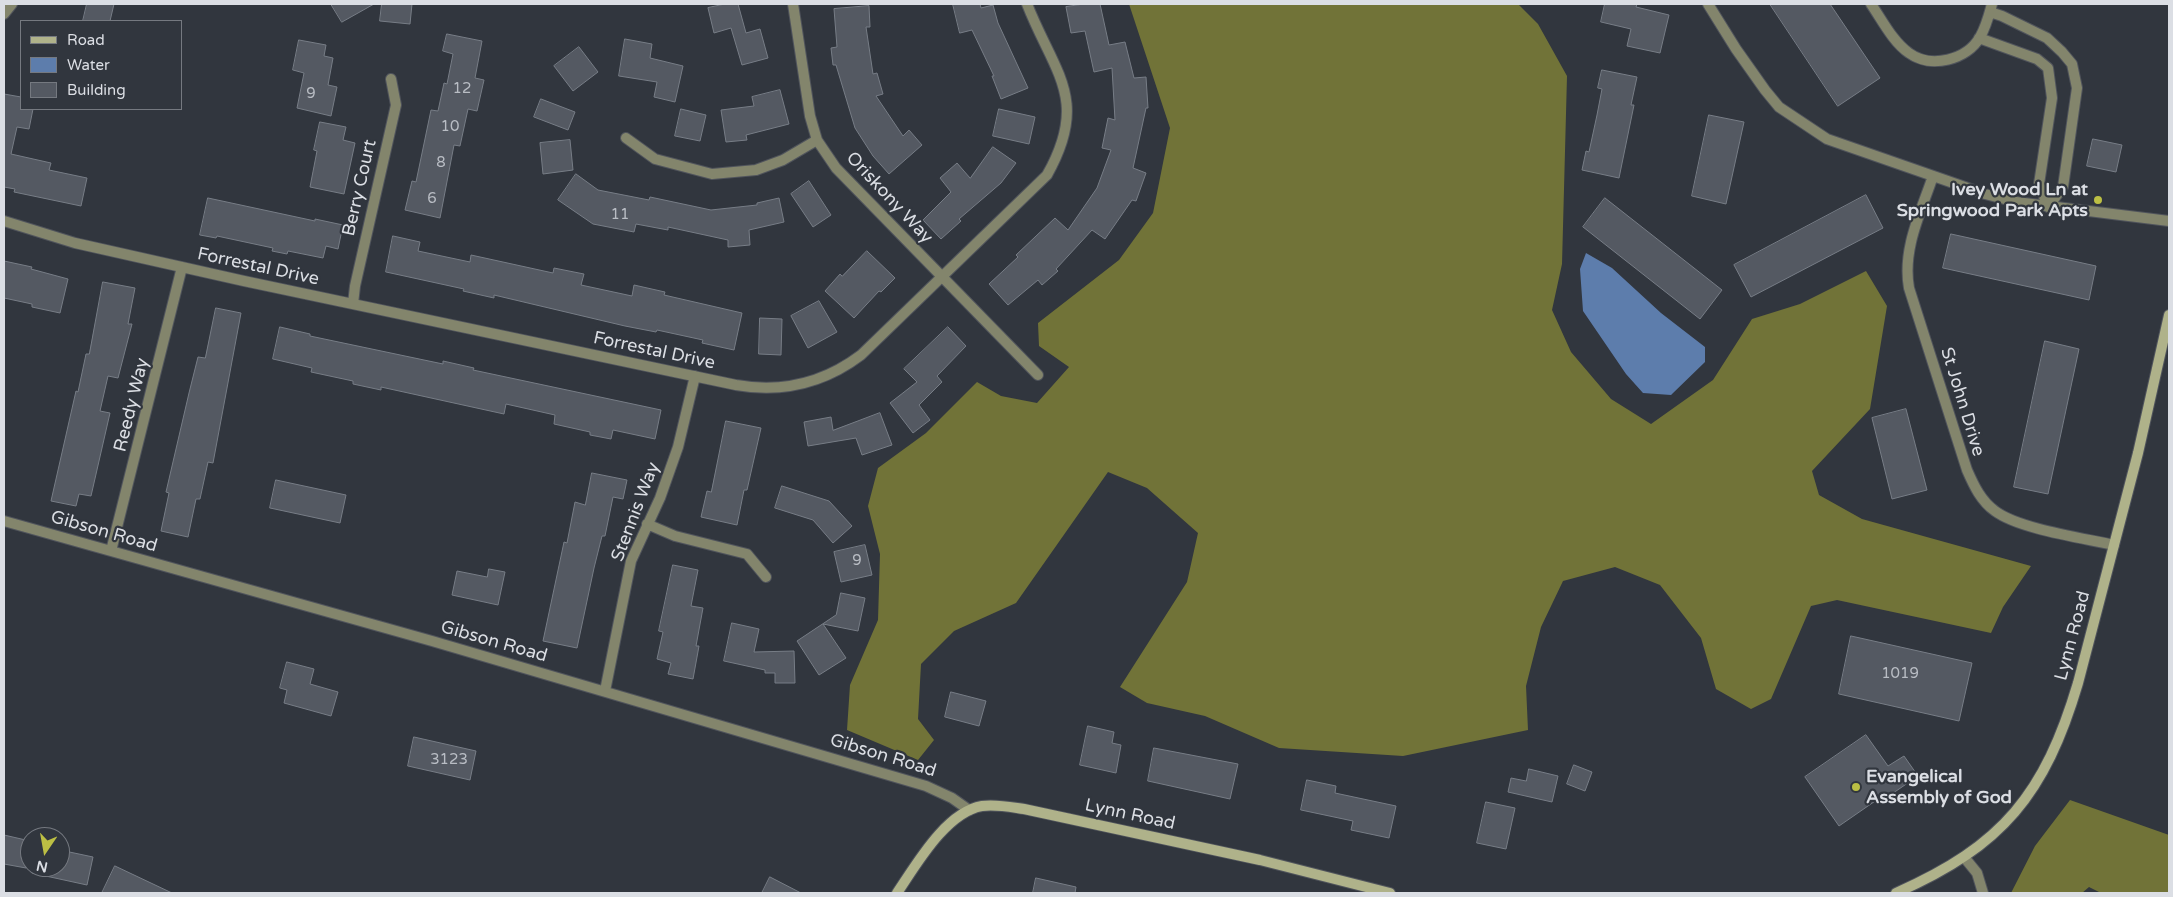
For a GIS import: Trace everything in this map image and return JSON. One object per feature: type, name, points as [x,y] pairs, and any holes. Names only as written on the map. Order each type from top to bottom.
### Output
[{"type":"street","points":[[4,14],[12,4]]},
{"type":"street","name":"Oriskony Way","points":[[793,4],[810,116],[817,140],[836,168],[1038,375]]},
{"type":"street","name":"Forrestal Drive","points":[[4,221],[75,243],[182,267],[736,385],[766,388],[796,386],[821,378],[849,364],[861,355],[1047,175],[1062,145],[1067,116],[1067,101],[1063,82],[1027,4]]},
{"type":"street","points":[[1708,4],[1736,49],[1765,90],[1786,112],[1827,139],[1986,194],[2016,202],[2169,221]]},
{"type":"street","points":[[1871,4],[1897,42],[1908,53],[1922,60],[1952,59],[1967,51],[1980,38],[1991,8],[2002,16],[2047,38],[2062,52],[2072,64],[2077,88],[2063,188],[2048,207]]},
{"type":"street","points":[[1980,38],[2037,59],[2048,68],[2052,85],[2052,98],[2039,184],[2048,207]]},
{"type":"street","name":"Berry Court","points":[[353,304],[355,286],[396,104],[391,79]]},
{"type":"street","points":[[626,138],[655,159],[712,174],[756,170],[783,160],[817,140]]},
{"type":"street","name":"St John Drive","points":[[1933,176],[1910,243],[1906,274],[1974,487],[1995,512],[2011,520],[2114,545]]},
{"type":"street","name":"Reedy Way","points":[[111,551],[182,267]]},
{"type":"street","name":"Lynn Road","points":[[1896,893],[1946,868],[1987,841],[2017,810],[2042,776],[2055,751],[2078,683],[2138,453],[2169,315]]},
{"type":"street","name":"Stennis Way","points":[[605,691],[631,561],[660,498],[678,448],[695,376]]},
{"type":"street","name":"Gibson Road","points":[[4,521],[605,691],[926,786],[952,798],[969,810]]},
{"type":"street","points":[[647,524],[675,536],[747,554],[766,577]]},
{"type":"street","name":"Lynn Road","points":[[897,893],[940,835],[956,818],[969,810],[992,806],[1024,808],[1260,860],[1390,893]]},
{"type":"street","points":[[1964,857],[1977,873],[1983,893]]},
{"type":"green space","points":[[1129,4],[1518,4],[1538,24],[1567,76],[1562,264],[1552,310],[1571,352],[1611,399],[1651,424],[1713,380],[1752,319],[1800,304],[1866,271],[1887,306],[1870,409],[1812,471],[1819,495],[1862,519],[2031,566],[2003,607],[1991,633],[1837,600],[1811,606],[1771,699],[1751,709],[1716,689],[1701,638],[1660,585],[1615,567],[1563,581],[1541,627],[1526,686],[1528,730],[1403,756],[1279,748],[1205,716],[1147,703],[1120,687],[1187,582],[1198,533],[1147,488],[1108,472],[1016,603],[954,631],[921,664],[918,719],[934,740],[918,760],[847,730],[850,685],[878,620],[880,554],[868,506],[878,468],[926,433],[977,382],[1001,396],[1037,403],[1069,367],[1039,346],[1038,323],[1119,260],[1153,213],[1170,128]]},
{"type":"green space","points":[[2070,800],[2169,835],[2169,893],[2101,893],[2089,887],[2082,893],[2011,893],[2035,846]]},
{"type":"water","points":[[1586,253],[1612,268],[1661,313],[1705,347],[1705,362],[1671,395],[1643,393],[1626,374],[1583,311],[1580,269]]},
{"type":"building","points":[[87,4],[114,4],[110,20],[83,20]]},
{"type":"building","points":[[331,4],[374,4],[342,22]]},
{"type":"building","points":[[382,4],[412,4],[410,24],[380,21]]},
{"type":"building","points":[[725,4],[738,4],[746,33],[760,29],[768,58],[742,65],[731,28],[714,33],[708,8]]},
{"type":"building","points":[[953,4],[980,4],[981,8],[993,5],[998,23],[1028,88],[1001,99],[992,76],[994,76],[972,30],[960,33]]},
{"type":"building","points":[[1100,4],[1109,45],[1125,42],[1134,78],[1146,77],[1148,108],[1146,108],[1133,168],[1146,173],[1136,201],[1132,200],[1105,239],[1092,230],[1056,269],[1058,271],[1042,285],[1038,280],[1008,305],[989,284],[1055,218],[1068,230],[1097,188],[1111,150],[1102,148],[1108,118],[1115,120],[1112,68],[1094,72],[1085,31],[1071,33],[1066,7]]},
{"type":"building","points":[[1605,4],[1637,4],[1636,7],[1669,15],[1660,53],[1627,46],[1631,29],[1601,22]]},
{"type":"building","points":[[1770,4],[1830,4],[1880,78],[1838,106]]},
{"type":"building","points":[[869,6],[870,27],[866,27],[873,74],[877,73],[883,94],[876,96],[903,136],[909,130],[922,145],[889,174],[873,156],[855,128],[836,65],[833,65],[831,48],[837,47],[834,9]]},
{"type":"building","points":[[447,34],[482,41],[475,78],[484,80],[477,111],[468,109],[460,146],[454,145],[440,218],[405,210],[412,181],[416,182],[431,110],[438,111],[444,83],[447,84],[453,54],[443,51]]},
{"type":"building","points":[[625,39],[652,44],[650,58],[683,66],[675,102],[654,97],[657,82],[619,76]]},
{"type":"building","points":[[299,40],[326,45],[324,56],[333,58],[328,85],[337,87],[331,116],[297,108],[304,73],[293,70]]},
{"type":"building","points":[[579,47],[598,72],[573,91],[554,66]]},
{"type":"building","points":[[1602,70],[1637,77],[1631,105],[1634,105],[1619,178],[1582,170],[1586,151],[1589,152],[1597,115],[1602,89],[1598,88]]},
{"type":"building","points":[[780,90],[789,124],[746,135],[747,140],[726,142],[721,110],[754,106],[752,97]]},
{"type":"building","points":[[4,94],[20,97],[20,110],[33,110],[29,129],[17,127],[11,154],[51,163],[49,170],[87,178],[81,206],[14,192],[15,189],[4,187]]},
{"type":"building","points":[[541,99],[575,112],[568,130],[534,117]]},
{"type":"building","points":[[681,109],[706,115],[700,141],[675,136]]},
{"type":"building","points":[[999,109],[1035,117],[1029,144],[993,136]]},
{"type":"building","points":[[1709,115],[1744,122],[1726,204],[1692,196]]},
{"type":"building","points":[[320,122],[346,127],[343,140],[355,143],[344,194],[310,187],[317,151],[314,150]]},
{"type":"building","points":[[2093,139],[2122,145],[2116,172],[2087,166]]},
{"type":"building","points":[[570,140],[573,170],[543,174],[540,143]]},
{"type":"building","points":[[993,147],[1016,163],[1001,183],[959,219],[961,221],[941,239],[923,220],[951,192],[940,178],[957,163],[970,178]]},
{"type":"building","points":[[576,174],[598,190],[649,200],[650,197],[711,210],[757,205],[757,203],[779,198],[784,222],[749,230],[750,245],[728,247],[728,240],[668,227],[668,230],[636,224],[634,232],[593,224],[558,200]]},
{"type":"building","points":[[809,181],[831,215],[813,227],[791,194]]},
{"type":"building","points":[[1866,195],[1883,228],[1751,297],[1734,265]]},
{"type":"building","points":[[208,198],[315,221],[315,219],[343,225],[338,249],[326,246],[323,258],[288,251],[287,254],[272,251],[273,248],[217,236],[216,238],[200,235]]},
{"type":"building","points":[[1605,198],[1722,290],[1700,319],[1583,227]]},
{"type":"building","points":[[1951,234],[2096,266],[2089,300],[1943,268]]},
{"type":"building","points":[[393,236],[420,242],[418,251],[470,262],[471,255],[553,273],[554,268],[584,274],[581,285],[632,296],[634,285],[665,292],[664,295],[742,313],[734,350],[702,343],[703,340],[657,330],[656,332],[625,326],[494,295],[494,298],[463,291],[464,289],[386,272]]},
{"type":"building","points":[[867,251],[895,278],[881,292],[879,291],[854,318],[825,291],[840,274],[842,276]]},
{"type":"building","points":[[4,261],[32,267],[31,269],[68,279],[60,313],[4,298]]},
{"type":"building","points":[[103,282],[135,288],[128,324],[132,324],[118,378],[108,376],[100,411],[110,413],[91,496],[79,494],[76,506],[51,501],[76,391],[78,392],[86,354],[89,354]]},
{"type":"building","points":[[819,301],[837,332],[808,348],[791,316]]},
{"type":"building","points":[[216,308],[241,313],[213,463],[208,462],[200,499],[196,499],[188,537],[161,531],[169,493],[166,492],[189,393],[198,357],[205,358]]},
{"type":"building","points":[[760,318],[782,319],[781,355],[759,354]]},
{"type":"building","points":[[280,327],[310,334],[310,336],[443,364],[443,361],[474,368],[473,370],[661,410],[655,439],[613,430],[611,439],[590,435],[590,432],[554,424],[555,415],[506,404],[504,414],[381,387],[381,390],[353,384],[353,381],[311,372],[312,368],[273,359]]},
{"type":"building","points":[[948,327],[966,346],[937,376],[942,382],[919,405],[930,420],[913,433],[890,403],[917,382],[904,369]]},
{"type":"building","points":[[2045,341],[2079,349],[2048,494],[2014,487]]},
{"type":"building","points":[[1906,409],[1927,490],[1892,499],[1872,418]]},
{"type":"building","points":[[880,413],[892,445],[862,455],[856,438],[808,446],[804,422],[831,417],[833,430]]},
{"type":"building","points":[[726,421],[761,428],[747,490],[744,490],[737,525],[701,517],[707,491],[711,492]]},
{"type":"building","points":[[592,473],[627,480],[623,499],[613,497],[605,536],[602,536],[594,568],[577,648],[543,641],[564,542],[567,543],[575,502],[585,505]]},
{"type":"building","points":[[276,480],[346,495],[340,523],[270,508]]},
{"type":"building","points":[[782,486],[829,501],[852,526],[833,543],[813,520],[775,508]]},
{"type":"building","points":[[865,545],[872,575],[841,582],[834,552]]},
{"type":"building","points":[[673,565],[698,570],[691,606],[703,608],[696,646],[699,646],[693,679],[668,674],[671,663],[657,659],[663,632],[659,631]]},
{"type":"building","points":[[489,569],[505,572],[498,605],[452,595],[457,571],[487,577]]},
{"type":"building","points":[[841,593],[865,598],[858,631],[823,624],[846,658],[819,675],[797,641],[836,615]]},
{"type":"building","points":[[732,623],[759,629],[754,652],[794,651],[795,683],[775,683],[775,673],[765,673],[765,670],[724,661]]},
{"type":"building","points":[[1851,636],[1972,663],[1959,721],[1839,694]]},
{"type":"building","points":[[287,662],[314,669],[310,684],[338,692],[331,716],[284,703],[287,690],[280,688]]},
{"type":"building","points":[[951,692],[986,701],[979,726],[945,717]]},
{"type":"building","points":[[1088,726],[1114,732],[1112,743],[1121,745],[1116,773],[1080,765]]},
{"type":"building","name":"Evangelical Assembly of God","points":[[1866,735],[1888,766],[1904,756],[1918,776],[1883,800],[1881,797],[1839,826],[1805,777]]},
{"type":"building","points":[[414,737],[476,751],[470,780],[408,766]]},
{"type":"building","points":[[1154,748],[1238,764],[1230,799],[1148,781]]},
{"type":"building","points":[[1574,765],[1592,772],[1585,791],[1567,784]]},
{"type":"building","points":[[1529,769],[1558,776],[1552,802],[1508,792],[1511,778],[1526,781]]},
{"type":"building","points":[[1307,780],[1336,786],[1335,793],[1396,806],[1389,838],[1351,830],[1353,821],[1301,810]]},
{"type":"building","points":[[1486,802],[1515,808],[1506,849],[1477,843]]},
{"type":"building","points":[[4,835],[20,839],[20,867],[4,864]]},
{"type":"building","points":[[70,852],[93,857],[87,885],[50,877],[70,877]]},
{"type":"building","points":[[115,866],[172,893],[102,893]]},
{"type":"building","points":[[770,877],[801,893],[762,893]]},
{"type":"building","points":[[1036,878],[1076,887],[1075,893],[1033,893]]},
{"type":"place","name":"Ivey Wood Ln at Springwood Park Apts","points":[[2098,200]]},
{"type":"place","name":"Evangelical Assembly of God","points":[[1856,787]]}]
